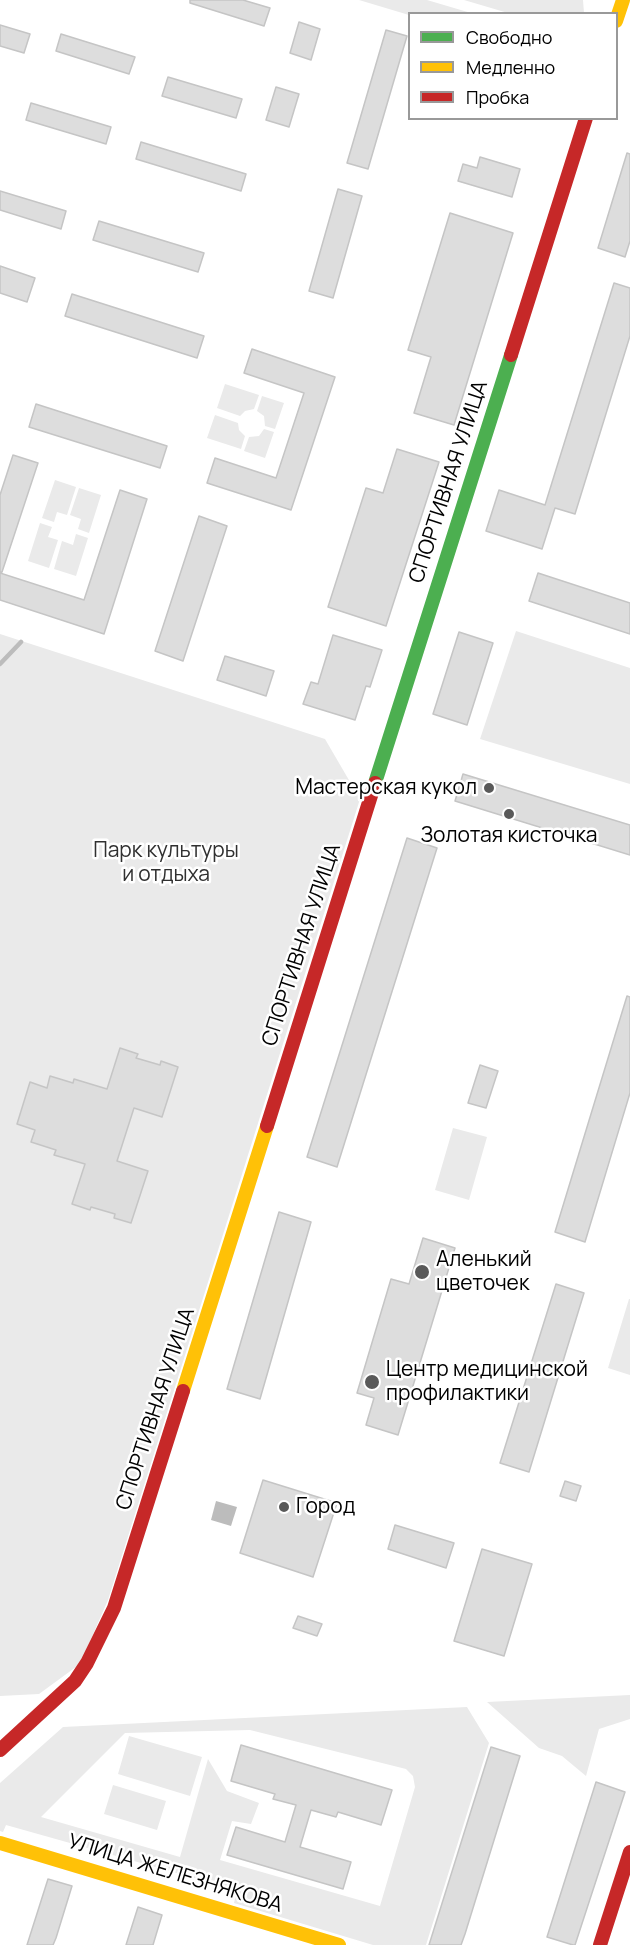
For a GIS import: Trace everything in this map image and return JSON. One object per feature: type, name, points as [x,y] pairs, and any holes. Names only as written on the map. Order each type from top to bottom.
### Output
[{"type":"street","points":[[618,15],[623,0]]},
{"type":"street","name":"СПОРТИВНАЯ УЛИЦА","points":[[0,1750],[75,1681],[87,1663],[114,1608],[585,120]]},
{"type":"street","name":"УЛИЦА ЖЕЛЕЗНЯКОВА","points":[[0,1843],[339,1945]]},
{"type":"street","points":[[600,1945],[630,1852]]},
{"type":"green space","points":[[359,0],[427,0],[468,12],[408,12],[408,15]]},
{"type":"green space","points":[[464,0],[583,0],[584,12],[505,12]]},
{"type":"green space","points":[[225,384],[259,395],[254,409],[245,411],[240,416],[217,408]]},
{"type":"green space","points":[[262,396],[284,403],[275,429],[265,426],[264,416],[257,411]]},
{"type":"green space","points":[[215,415],[238,423],[239,430],[245,436],[241,449],[207,438]]},
{"type":"green space","points":[[264,429],[274,432],[265,458],[244,451],[249,437],[259,436]]},
{"type":"green space","points":[[55,480],[76,487],[67,515],[57,512],[54,522],[42,518]]},
{"type":"green space","points":[[79,488],[101,495],[89,533],[78,529],[81,519],[70,515]]},
{"type":"green space","points":[[40,523],[52,527],[48,537],[58,540],[49,568],[28,561]]},
{"type":"green space","points":[[76,534],[88,538],[76,576],[54,569],[62,541],[73,545]]},
{"type":"green space","points":[[516,631],[630,668],[630,784],[480,739]]},
{"type":"green space","name":"Парк культуры и отдыха","points":[[0,634],[325,739],[360,799],[108,1600],[80,1664],[39,1694],[0,1696]]},
{"type":"green space","points":[[453,1128],[487,1137],[469,1200],[435,1190]]},
{"type":"green space","points":[[630,1299],[630,1375],[608,1368]]},
{"type":"green space","points":[[630,1695],[630,1719],[599,1729],[586,1776],[562,1756],[539,1748],[487,1702]]},
{"type":"green space","points":[[467,1707],[489,1743],[426,1945],[373,1945],[234,1903],[237,1890],[6,1825],[3,1832],[0,1831],[0,1783],[63,1727]],"holes":[[[250,1730],[406,1769],[413,1776],[415,1787],[380,1906],[220,1860],[232,1821],[251,1824],[259,1803],[227,1791],[208,1759],[180,1857],[41,1817],[125,1733]]]},
{"type":"green space","points":[[129,1736],[202,1757],[190,1796],[118,1774]]},
{"type":"green space","points":[[113,1785],[166,1801],[157,1830],[104,1814]]},
{"type":"shaded area","points":[[216,1501],[237,1507],[231,1526],[211,1520]]},
{"type":"building","points":[[190,0],[243,0],[270,8],[264,26],[190,3]]},
{"type":"building","points":[[299,22],[320,29],[311,60],[290,53]]},
{"type":"building","points":[[0,25],[30,34],[24,53],[0,46]]},
{"type":"building","points":[[386,30],[407,36],[368,169],[347,163]]},
{"type":"building","points":[[61,34],[135,57],[129,74],[56,51]]},
{"type":"building","points":[[168,77],[242,99],[236,118],[162,96]]},
{"type":"building","points":[[276,87],[299,94],[289,127],[266,120]]},
{"type":"building","points":[[31,103],[111,127],[106,144],[26,120]]},
{"type":"building","points":[[141,142],[246,174],[241,191],[136,159]]},
{"type":"building","points":[[627,153],[630,154],[630,241],[625,257],[598,248]]},
{"type":"building","points":[[480,157],[520,169],[512,197],[458,181],[463,164],[477,168]]},
{"type":"building","points":[[338,189],[362,196],[333,298],[309,291]]},
{"type":"building","points":[[0,191],[66,211],[61,229],[0,210]]},
{"type":"building","points":[[450,213],[513,233],[454,425],[414,413],[431,357],[408,350]]},
{"type":"building","points":[[99,221],[204,253],[198,272],[93,240]]},
{"type":"building","points":[[0,266],[35,278],[27,302],[0,293]]},
{"type":"building","points":[[614,283],[630,288],[630,336],[575,514],[555,508],[542,549],[486,531],[499,490],[545,505]]},
{"type":"building","points":[[72,294],[204,336],[197,358],[65,316]]},
{"type":"building","points":[[252,349],[335,377],[291,510],[207,483],[215,458],[276,478],[304,393],[244,373]]},
{"type":"building","points":[[36,404],[167,446],[160,468],[29,427]]},
{"type":"building","points":[[397,449],[439,462],[386,626],[328,607],[366,488],[383,493]]},
{"type":"building","points":[[13,455],[38,463],[2,572],[0,572],[0,495]]},
{"type":"building","points":[[120,490],[147,499],[104,634],[0,600],[0,573],[84,600]]},
{"type":"building","points":[[199,516],[227,526],[183,661],[155,651]]},
{"type":"building","points":[[538,573],[630,603],[630,634],[529,601]]},
{"type":"building","points":[[459,632],[493,643],[467,725],[433,714]]},
{"type":"building","points":[[333,635],[382,650],[370,687],[366,686],[355,720],[303,704],[311,682],[318,684]]},
{"type":"building","points":[[225,656],[274,671],[266,696],[217,680]]},
{"type":"building","points":[[463,774],[630,825],[630,855],[455,801]]},
{"type":"building","points":[[407,838],[437,848],[337,1167],[307,1157]]},
{"type":"building","points":[[627,996],[630,997],[630,1093],[585,1242],[555,1232]]},
{"type":"building","points":[[120,1048],[138,1054],[136,1058],[160,1065],[161,1061],[178,1067],[162,1117],[134,1108],[117,1161],[148,1171],[131,1223],[114,1218],[115,1214],[72,1204],[85,1164],[54,1155],[56,1150],[31,1142],[35,1130],[17,1124],[30,1082],[47,1088],[50,1076],[73,1083],[74,1079],[107,1089]]},
{"type":"building","points":[[480,1065],[498,1071],[486,1108],[468,1103]]},
{"type":"building","points":[[279,1212],[311,1222],[260,1399],[227,1389]]},
{"type":"building","points":[[423,1238],[455,1248],[398,1435],[366,1425],[374,1398],[357,1393],[391,1279],[409,1284]]},
{"type":"building","points":[[556,1284],[584,1293],[529,1472],[500,1463]]},
{"type":"building","points":[[263,1480],[337,1503],[313,1577],[240,1553]]},
{"type":"building","points":[[565,1481],[581,1486],[576,1501],[560,1496]]},
{"type":"building","points":[[395,1525],[454,1543],[446,1568],[388,1549]]},
{"type":"building","points":[[482,1549],[532,1564],[504,1656],[454,1641]]},
{"type":"building","points":[[298,1616],[322,1624],[317,1636],[293,1628]]},
{"type":"building","points":[[241,1745],[392,1790],[381,1825],[338,1812],[336,1817],[311,1810],[300,1847],[351,1862],[343,1889],[227,1855],[236,1827],[285,1842],[296,1805],[273,1799],[275,1794],[231,1781]]},
{"type":"building","points":[[491,1747],[520,1756],[465,1934],[461,1945],[429,1945]]},
{"type":"building","points":[[596,1782],[625,1792],[575,1945],[573,1945],[547,1937]]},
{"type":"building","points":[[48,1879],[72,1886],[56,1938],[53,1945],[27,1945]]},
{"type":"building","points":[[138,1907],[162,1915],[153,1945],[126,1945]]},
{"type":"waterway","points":[[0,664],[21,642]]},
{"type":"traffic: fast","points":[[375,783],[511,355]]},
{"type":"traffic: slow","points":[[618,15],[623,0]]},
{"type":"traffic: slow","points":[[183,1391],[267,1126]]},
{"type":"traffic: slow","points":[[0,1843],[339,1945]]},
{"type":"traffic: jam","points":[[511,355],[585,120]]},
{"type":"traffic: jam","points":[[267,1126],[375,783]]},
{"type":"traffic: jam","points":[[0,1750],[75,1681],[87,1663],[114,1608],[183,1391]]},
{"type":"traffic: jam","points":[[600,1945],[630,1852]]},
{"type":"place","name":"Мастерская кукол","points":[[489,788]]},
{"type":"place","name":"Золотая кисточка","points":[[509,814]]},
{"type":"place","name":"Аленький цветочек","points":[[422,1272]]},
{"type":"place","name":"Центр медицинской профилактики","points":[[372,1382]]},
{"type":"place","name":"Город","points":[[284,1507]]}]
